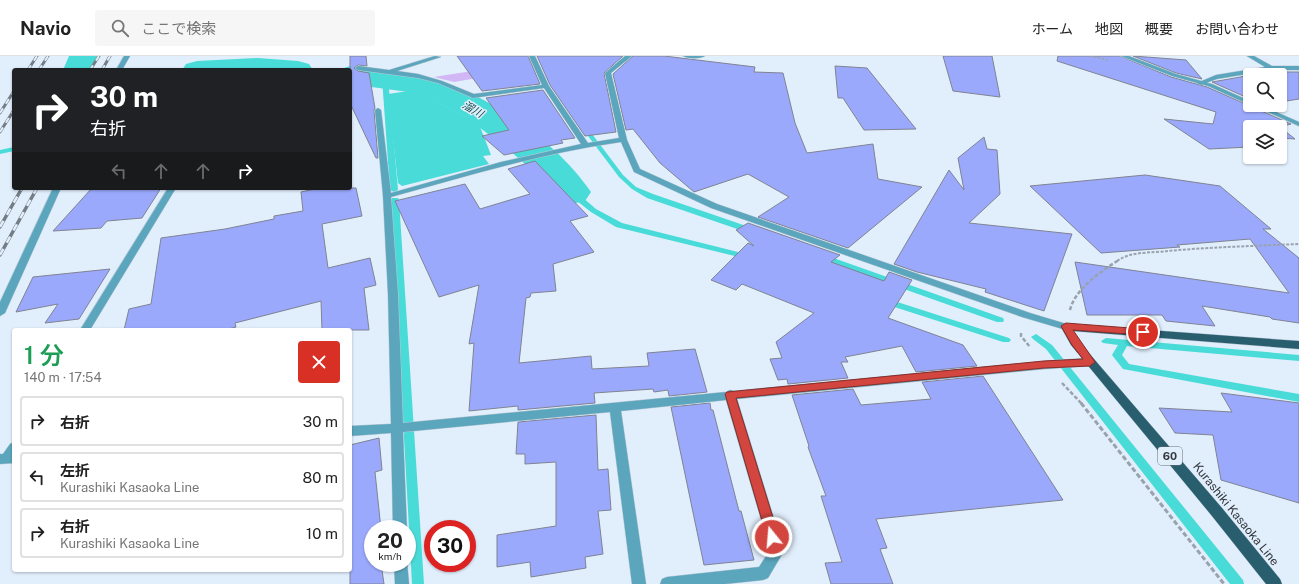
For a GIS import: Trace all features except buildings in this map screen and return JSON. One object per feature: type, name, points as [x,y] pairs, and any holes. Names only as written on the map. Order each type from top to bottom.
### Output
[{"type":"main road","points":[[1066,326],[1299,345]]},
{"type":"main road","name":"Kurashiki Kasaoka Line","points":[[1066,326],[1075,343],[1090,362],[1217,512],[1275,584]]},
{"type":"street","points":[[120,68],[127,56]]},
{"type":"street","points":[[532,56],[546,86],[585,144]]},
{"type":"street","points":[[629,56],[608,73],[622,140],[637,170],[714,206],[1026,315],[1066,326]]},
{"type":"street","points":[[686,56],[702,56]]},
{"type":"street","points":[[1124,56],[1243,100]]},
{"type":"street","points":[[1250,56],[1271,68]]},
{"type":"street","points":[[388,72],[438,57]]},
{"type":"street","points":[[358,68],[418,76],[440,82],[473,96],[546,86]]},
{"type":"street","points":[[1287,68],[1299,68]]},
{"type":"street","points":[[1200,83],[1216,77],[1243,73]]},
{"type":"street","points":[[378,110],[387,196],[401,427],[400,520]]},
{"type":"street","points":[[1271,112],[1299,124]]},
{"type":"street","points":[[387,196],[585,144],[622,140]]},
{"type":"street","points":[[0,313],[56,190]]},
{"type":"street","points":[[86,328],[171,190]]},
{"type":"street","points":[[352,431],[420,426],[1044,364],[1090,362]]},
{"type":"street","points":[[667,584],[763,573],[777,551],[730,394]]},
{"type":"street","points":[[615,406],[639,584]]},
{"type":"street","points":[[401,572],[402,584]]},
{"type":"path","points":[[1066,326],[1072,301],[1096,275],[1124,256],[1217,247],[1299,244]]},
{"type":"path","points":[[1022,329],[1021,336],[1044,364],[1086,408],[1224,584]]},
{"type":"shaded area","points":[[491,68],[495,75],[454,82],[434,77]]},
{"type":"shaded area","points":[[415,90],[479,124],[491,155],[483,156],[489,164],[402,186],[398,183],[388,94]]},
{"type":"waterway","points":[[79,68],[83,56]]},
{"type":"waterway","name":"溜川","points":[[238,68],[271,68]]},
{"type":"waterway","name":"溜川","points":[[352,75],[392,79],[416,84],[448,95],[479,111],[508,131],[534,152],[571,192]]},
{"type":"waterway","points":[[385,78],[394,190]]},
{"type":"waterway","points":[[584,127],[621,176],[634,188],[650,196],[752,231]]},
{"type":"waterway","points":[[0,152],[12,149]]},
{"type":"waterway","points":[[571,192],[594,211],[619,225],[747,257]]},
{"type":"waterway","points":[[395,200],[418,584]]},
{"type":"waterway","points":[[822,257],[1000,320]]},
{"type":"waterway","points":[[885,301],[1006,340]]},
{"type":"waterway","points":[[1036,337],[1049,347],[1238,584]]},
{"type":"waterway","points":[[1106,341],[1299,358]]},
{"type":"waterway","points":[[1124,343],[1117,355],[1126,367],[1299,398]]},
{"type":"railway","points":[[29,68],[37,56]]},
{"type":"railway","points":[[40,68],[48,56]]},
{"type":"railway","points":[[91,68],[99,56]]},
{"type":"railway","points":[[103,68],[110,56]]},
{"type":"railway","points":[[0,113],[12,94]]},
{"type":"railway","points":[[0,132],[12,113]]},
{"type":"railway","points":[[0,227],[21,190]]},
{"type":"railway","points":[[0,255],[36,190]]},
{"type":"route","points":[[772,537],[730,394],[1044,364],[1090,362],[1075,343],[1066,326],[1143,332]]}]
